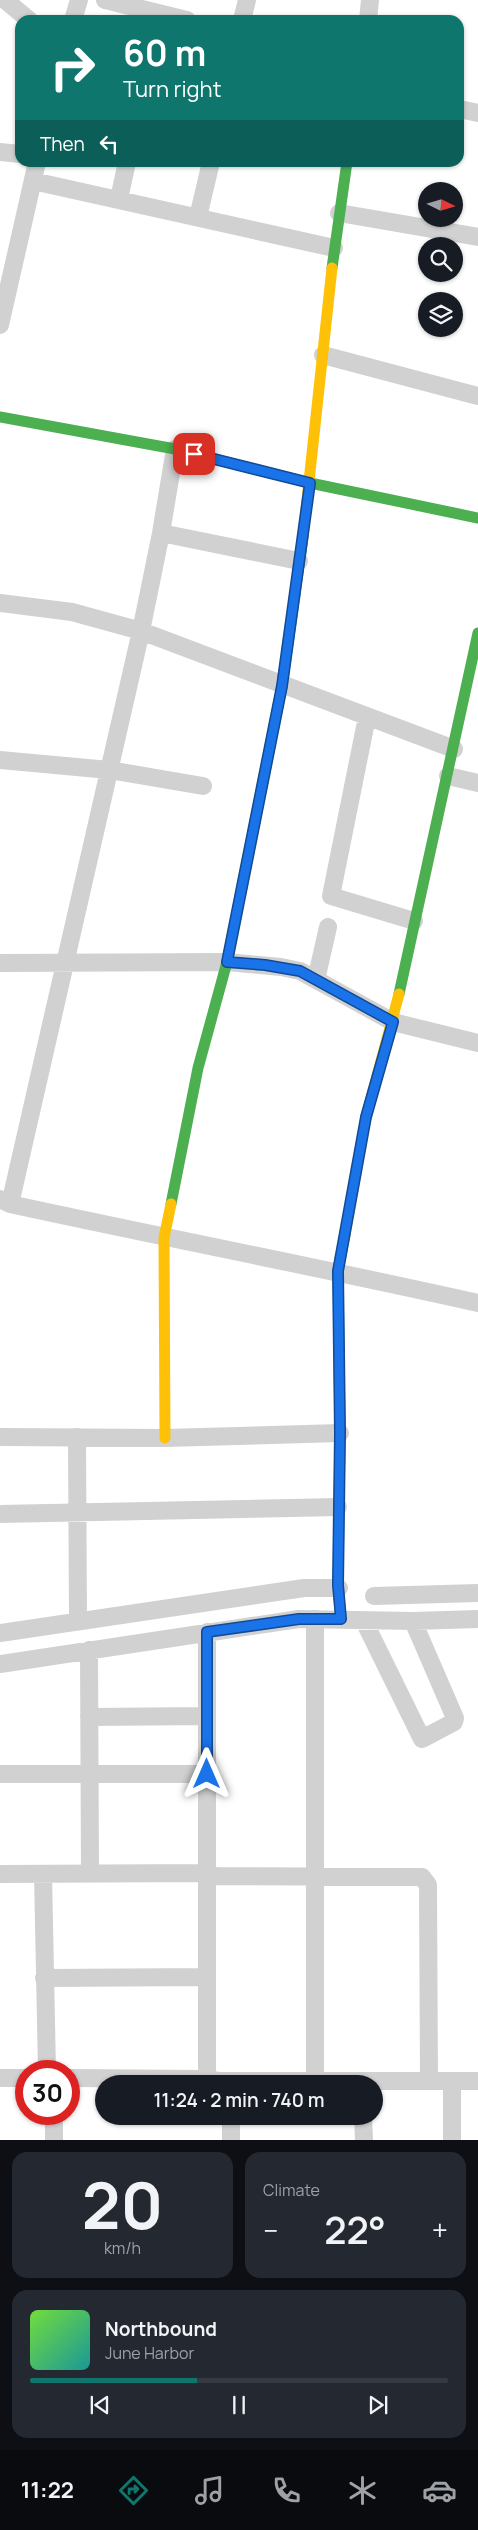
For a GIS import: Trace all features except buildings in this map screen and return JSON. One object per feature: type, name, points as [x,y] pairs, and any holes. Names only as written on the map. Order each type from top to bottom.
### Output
[{"type":"street","points":[[5,0],[23,15]]},
{"type":"street","points":[[74,15],[79,0]]},
{"type":"street","points":[[105,0],[153,15]]},
{"type":"street","points":[[243,15],[247,0]]},
{"type":"street","points":[[368,15],[370,0]]},
{"type":"street","points":[[464,110],[478,113]]},
{"type":"street","points":[[0,152],[15,154]]},
{"type":"street","points":[[0,324],[36,167]]},
{"type":"street","points":[[119,199],[126,167]]},
{"type":"street","points":[[198,217],[209,167]]},
{"type":"street","points":[[165,1438],[164,1238],[198,1068],[227,962],[282,686],[310,483],[334,248],[346,167]]},
{"type":"street","points":[[33,180],[334,248]]},
{"type":"street","points":[[339,213],[478,237]]},
{"type":"street","points":[[323,354],[478,396]]},
{"type":"street","points":[[0,417],[175,449],[310,483],[478,518]]},
{"type":"street","points":[[175,449],[161,533],[141,631],[64,963],[5,1201],[164,1238],[338,1271],[478,1303]]},
{"type":"street","points":[[161,533],[299,561]]},
{"type":"street","points":[[0,603],[72,612],[141,631],[282,686],[454,748]]},
{"type":"street","points":[[341,1619],[338,1507],[340,1433],[338,1271],[366,1117],[393,1022],[478,633]]},
{"type":"street","points":[[366,717],[331,896],[414,921]]},
{"type":"street","points":[[0,760],[109,770],[203,786]]},
{"type":"street","points":[[448,776],[478,783]]},
{"type":"street","points":[[316,980],[328,926]]},
{"type":"street","points":[[0,963],[227,962],[290,969],[300,971],[393,1022],[478,1043]]},
{"type":"street","points":[[0,1437],[165,1438],[340,1433]]},
{"type":"street","points":[[77,1438],[78,1620]]},
{"type":"street","points":[[0,1514],[338,1507]]},
{"type":"street","points":[[0,1633],[304,1588],[339,1588]]},
{"type":"street","points":[[374,1596],[478,1594]]},
{"type":"street","points":[[0,1664],[299,1619],[413,1621],[478,1619]]},
{"type":"street","points":[[315,1619],[315,2075]]},
{"type":"street","points":[[364,1621],[422,1739],[454,1722],[455,1718],[413,1621]]},
{"type":"street","points":[[207,1632],[207,2075]]},
{"type":"street","points":[[89,1650],[90,1874]]},
{"type":"street","points":[[89,1717],[207,1716]]},
{"type":"street","points":[[0,1774],[207,1774]]},
{"type":"street","points":[[0,1874],[207,1873],[216,1876],[422,1877],[428,1884],[429,2080]]},
{"type":"street","points":[[43,1874],[47,2060]]},
{"type":"street","points":[[44,1978],[207,1977]]},
{"type":"street","points":[[0,2078],[15,2078]]},
{"type":"street","points":[[80,2078],[95,2078]]},
{"type":"street","points":[[452,2080],[452,2140]]},
{"type":"street","points":[[383,2081],[478,2081]]},
{"type":"street","points":[[54,2125],[54,2140]]},
{"type":"street","points":[[231,2125],[231,2140]]},
{"type":"street","points":[[363,2125],[364,2140]]},
{"type":"traffic: fast","points":[[332,268],[346,167]]},
{"type":"traffic: fast","points":[[0,417],[175,449],[310,483],[478,518]]},
{"type":"traffic: fast","points":[[171,1204],[198,1068],[227,962],[282,686],[303,537]]},
{"type":"traffic: fast","points":[[399,994],[478,633]]},
{"type":"traffic: fast","points":[[341,1619],[338,1585],[340,1433],[338,1271],[345,1234]]},
{"type":"traffic: slow","points":[[303,537],[332,268]]},
{"type":"traffic: slow","points":[[345,1234],[366,1117],[399,994]]},
{"type":"traffic: slow","points":[[165,1438],[164,1238],[171,1204]]},
{"type":"route","points":[[194,454],[310,483],[282,686],[227,962],[265,965],[300,971],[393,1022],[366,1117],[338,1271],[340,1433],[338,1585],[341,1619],[299,1619],[207,1632],[207,1774]]}]
